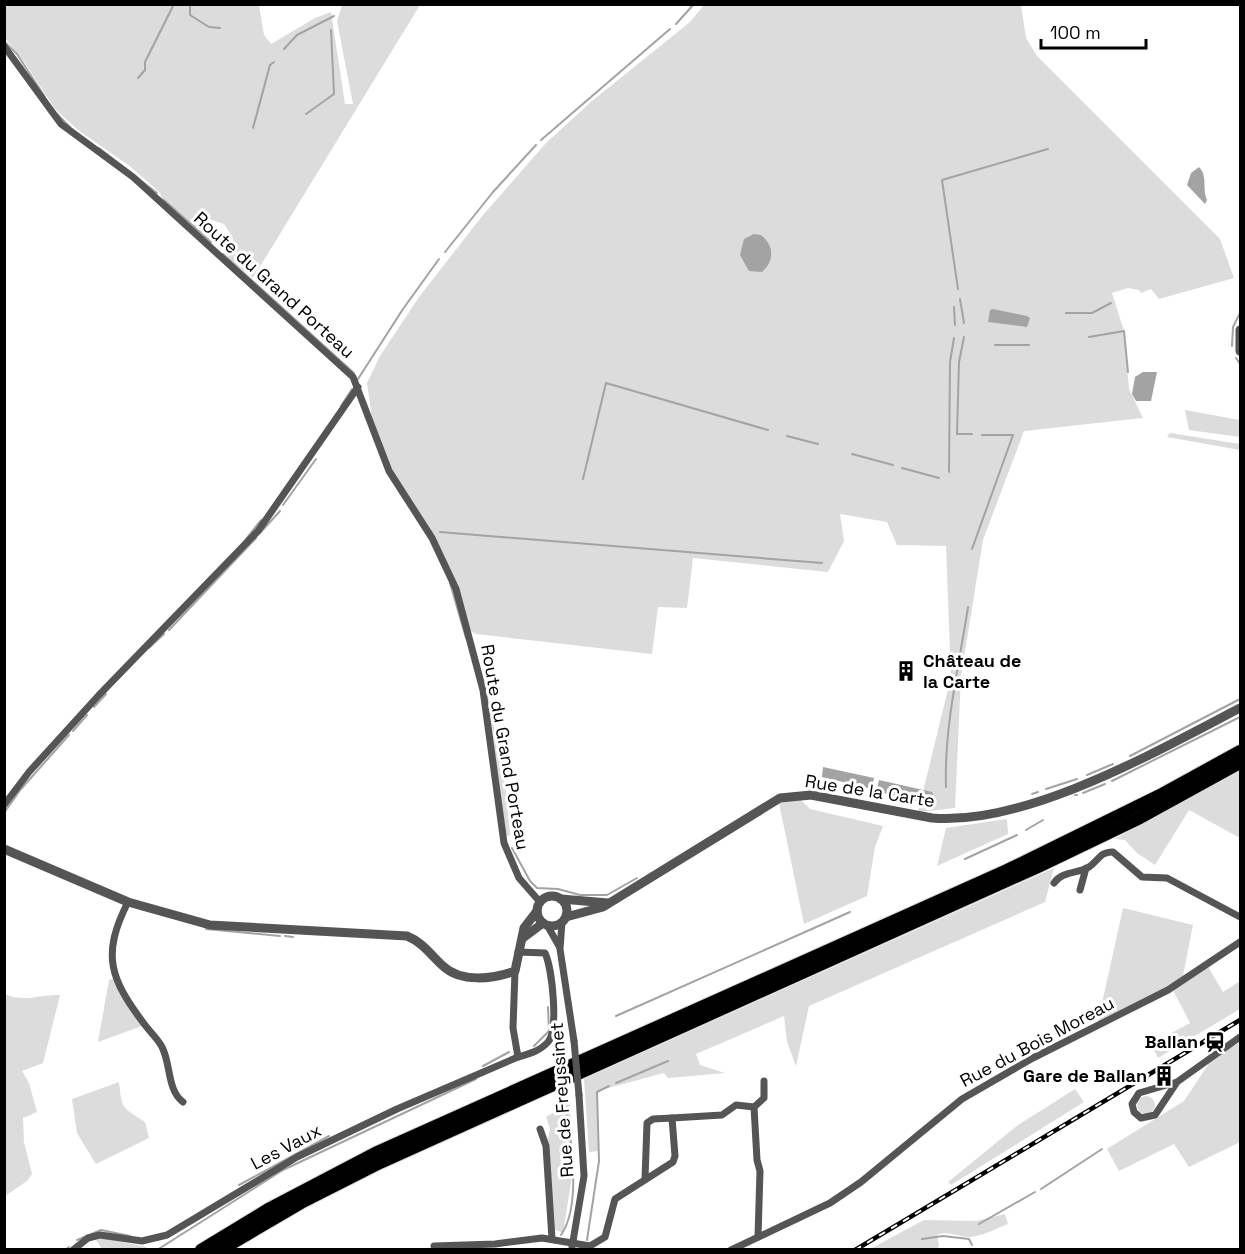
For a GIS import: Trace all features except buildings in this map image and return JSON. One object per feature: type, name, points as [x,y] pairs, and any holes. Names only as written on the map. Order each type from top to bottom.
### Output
[{"type":"highway","points":[[201,1250],[270,1208],[375,1153],[1008,870],[1160,795],[1240,751]]},
{"type":"highway","points":[[221,1250],[301,1203],[398,1154],[1038,867],[1140,818],[1240,763]]},
{"type":"street","name":"Route du Grand Porteau","points":[[4,46],[61,124],[133,177],[340,362],[358,387],[389,471],[432,538],[456,590],[483,690],[504,843],[519,878],[538,907]]},
{"type":"street","points":[[1240,330],[1240,351]]},
{"type":"street","points":[[4,805],[28,772],[99,694],[258,531],[358,387]]},
{"type":"street","name":"Rue de la Carte","points":[[564,920],[603,907],[768,804],[787,796],[818,796],[883,810],[949,820],[984,815],[1026,804],[1114,771],[1240,708]]},
{"type":"street","points":[[4,849],[128,902],[219,927],[401,935],[417,941],[446,968],[459,975],[489,977],[515,971]]},
{"type":"street","points":[[1056,884],[1060,876],[1086,868],[1104,853],[1113,852],[1142,877],[1167,878],[1240,917]]},
{"type":"street","points":[[1080,890],[1086,868]]},
{"type":"street","points":[[518,1057],[513,1028],[515,971],[527,922],[547,897],[610,903]]},
{"type":"street","points":[[560,949],[566,904],[561,899]]},
{"type":"street","points":[[128,902],[113,943],[113,973],[145,1025],[161,1045],[175,1095],[183,1102]]},
{"type":"street","points":[[538,907],[560,949]]},
{"type":"street","points":[[523,938],[545,924],[564,920]]},
{"type":"street","name":"Rue du Bois Moreau","points":[[731,1250],[821,1207],[859,1184],[962,1099],[998,1076],[1168,990],[1240,942]]},
{"type":"street","name":"Rue de Freyssinet","points":[[560,949],[574,1041],[584,1176],[572,1247]]},
{"type":"street","name":"Les Vaux","points":[[73,1250],[88,1238],[100,1234],[142,1241],[167,1235],[297,1157],[386,1114],[534,1052],[547,1043],[552,1034],[554,1022],[545,953],[518,952]]},
{"type":"street","points":[[1177,1082],[1150,1118],[1141,1118],[1134,1112],[1132,1104],[1136,1096],[1177,1082],[1240,1037]]},
{"type":"street","points":[[645,1179],[647,1124],[654,1119],[722,1115],[736,1105],[754,1107],[764,1098],[764,1081]]},
{"type":"street","points":[[1147,1092],[1155,1095],[1159,1107]]},
{"type":"street","points":[[754,1107],[757,1160],[760,1172],[758,1237]]},
{"type":"street","points":[[434,1246],[552,1239],[572,1247],[590,1246],[601,1241],[607,1231],[615,1199],[674,1159],[672,1118]]},
{"type":"street","points":[[540,1129],[546,1146],[552,1239]]},
{"type":"shaded area","points":[[4,5],[259,5],[264,35],[271,44],[315,18],[331,12],[345,104],[353,104],[337,21],[342,5],[420,5],[253,278],[228,258],[233,238],[224,224],[199,216],[195,234],[162,201],[160,193],[131,167],[78,130],[55,109],[25,63],[5,38]]},
{"type":"shaded area","points":[[704,5],[1021,5],[1026,38],[1037,56],[1220,239],[1234,278],[1159,299],[1151,289],[1141,293],[1139,290],[1128,288],[1112,293],[1124,331],[1129,389],[1143,418],[1024,431],[983,540],[961,676],[955,808],[918,812],[951,677],[946,546],[897,545],[887,522],[840,514],[844,541],[828,572],[693,558],[687,608],[658,607],[652,654],[476,634],[467,629],[446,563],[406,500],[374,433],[367,383],[380,356],[419,297],[483,215],[546,143],[592,101],[690,22]]},
{"type":"shaded area","points":[[1199,167],[1204,178],[1207,200],[1205,204],[1187,185],[1191,173]]},
{"type":"shaded area","points":[[754,234],[761,235],[770,248],[771,258],[762,272],[749,271],[740,255],[744,239]]},
{"type":"shaded area","points":[[990,310],[1027,316],[1030,318],[1027,327],[988,322]]},
{"type":"shaded area","points":[[1143,372],[1157,372],[1151,401],[1136,401],[1132,394],[1135,377]]},
{"type":"shaded area","points":[[1185,410],[1240,420],[1240,437],[1189,430]]},
{"type":"shaded area","points":[[1170,433],[1240,444],[1240,450],[1167,437]]},
{"type":"shaded area","points":[[487,688],[506,791],[510,835],[505,836]]},
{"type":"shaded area","points":[[823,767],[874,778],[872,789],[822,777]]},
{"type":"shaded area","points":[[1240,771],[1240,838],[1189,810],[1155,865],[1137,853],[1125,840],[1114,839]]},
{"type":"shaded area","points":[[879,780],[932,792],[934,797],[915,801],[880,792],[877,789]]},
{"type":"shaded area","points":[[800,799],[810,809],[883,826],[875,847],[867,896],[804,924],[779,803]]},
{"type":"shaded area","points":[[1007,819],[1008,834],[937,866],[946,828]]},
{"type":"shaded area","points":[[1054,868],[1045,902],[809,1006],[796,1066],[787,1042],[784,1016],[696,1054],[700,1065],[725,1073],[668,1078],[664,1073],[597,1091],[598,1151],[589,1152],[584,1079]]},
{"type":"shaded area","points":[[1123,908],[1193,925],[1182,981],[1207,965],[1223,992],[1240,981],[1240,1009],[1158,1058],[1151,1044],[1190,1023],[1172,988],[1097,1026]]},
{"type":"shaded area","points":[[115,978],[145,1025],[98,1042],[109,980]]},
{"type":"shaded area","points":[[5,994],[19,998],[60,995],[43,1063],[22,1071],[29,1083],[37,1112],[23,1118],[24,1142],[32,1174],[27,1181],[5,1196]]},
{"type":"shaded area","points":[[1240,1042],[1240,1142],[1189,1167],[1174,1144],[1119,1171],[1107,1149],[1184,1101],[1212,1059]]},
{"type":"shaded area","points":[[119,1082],[124,1107],[145,1122],[149,1138],[96,1164],[77,1133],[72,1099]]},
{"type":"shaded area","points":[[1075,1089],[1084,1102],[951,1185],[948,1182],[1018,1125]]},
{"type":"shaded area","points":[[1142,1096],[1150,1096],[1155,1101],[1153,1112],[1142,1114],[1137,1109],[1137,1101]]},
{"type":"shaded area","points":[[570,1102],[573,1170],[563,1233],[553,1229],[546,1146],[550,1129],[546,1117]]},
{"type":"shaded area","points":[[1005,1214],[1008,1224],[980,1235],[967,1237],[945,1233],[937,1235],[939,1246],[937,1249],[870,1249],[924,1220],[976,1221]]},
{"type":"shaded area","points":[[104,1238],[148,1249],[102,1249],[96,1240]]},
{"type":"waterway","points":[[138,78],[145,70],[145,62],[174,4]]},
{"type":"waterway","points":[[190,4],[190,15],[209,27],[220,28]]},
{"type":"waterway","points":[[676,24],[694,4]]},
{"type":"waterway","points":[[284,49],[297,35],[334,16]]},
{"type":"waterway","points":[[541,140],[670,29]]},
{"type":"waterway","points":[[306,114],[334,94],[331,30]]},
{"type":"waterway","points":[[4,41],[17,54],[45,97]]},
{"type":"waterway","points":[[253,128],[270,65],[274,62]]},
{"type":"waterway","points":[[57,114],[70,127]]},
{"type":"waterway","points":[[445,252],[493,192],[536,145]]},
{"type":"waterway","points":[[99,148],[157,193]]},
{"type":"waterway","points":[[958,289],[942,180],[1048,149]]},
{"type":"waterway","points":[[164,200],[211,242]]},
{"type":"waterway","points":[[223,254],[354,373]]},
{"type":"waterway","points":[[358,379],[403,309],[439,259]]},
{"type":"waterway","points":[[960,299],[964,323]]},
{"type":"waterway","points":[[1066,313],[1092,313],[1111,303]]},
{"type":"waterway","points":[[954,307],[955,325]]},
{"type":"waterway","points":[[1232,346],[1233,327],[1240,313]]},
{"type":"waterway","points":[[1089,337],[1124,331],[1128,372]]},
{"type":"waterway","points":[[964,337],[959,362],[957,434],[972,434]]},
{"type":"waterway","points":[[949,472],[950,362],[954,338]]},
{"type":"waterway","points":[[995,345],[1029,345]]},
{"type":"waterway","points":[[1236,358],[1240,364]]},
{"type":"waterway","points":[[583,479],[606,383],[768,430]]},
{"type":"waterway","points":[[341,406],[352,389]]},
{"type":"waterway","points":[[972,549],[1013,435],[982,435]]},
{"type":"waterway","points":[[787,436],[818,444]]},
{"type":"waterway","points":[[852,454],[893,465]]},
{"type":"waterway","points":[[283,505],[316,459]]},
{"type":"waterway","points":[[902,468],[939,478]]},
{"type":"waterway","points":[[260,533],[280,511]]},
{"type":"waterway","points":[[246,539],[261,520]]},
{"type":"waterway","points":[[440,532],[822,563]]},
{"type":"waterway","points":[[169,630],[256,538]]},
{"type":"waterway","points":[[450,583],[466,638]]},
{"type":"waterway","points":[[946,787],[947,742],[968,607]]},
{"type":"waterway","points":[[149,648],[164,634]]},
{"type":"waterway","points":[[94,707],[106,694]]},
{"type":"waterway","points":[[1130,756],[1240,699]]},
{"type":"waterway","points":[[73,731],[87,715]]},
{"type":"waterway","points":[[1112,781],[1240,717]]},
{"type":"waterway","points":[[4,813],[21,789],[69,735]]},
{"type":"waterway","points":[[1087,775],[1113,764]]},
{"type":"waterway","points":[[1046,789],[1077,779]]},
{"type":"waterway","points":[[1083,793],[1105,784]]},
{"type":"waterway","points":[[1032,794],[1038,792]]},
{"type":"waterway","points":[[1026,830],[1043,820]]},
{"type":"waterway","points":[[965,859],[1017,835]]},
{"type":"waterway","points":[[512,848],[530,881],[537,888],[558,889],[580,895],[607,895],[637,878]]},
{"type":"waterway","points":[[616,1016],[850,912]]},
{"type":"waterway","points":[[206,929],[280,936]]},
{"type":"waterway","points":[[285,936],[293,937]]},
{"type":"waterway","points":[[534,1046],[549,1031],[548,1007]]},
{"type":"waterway","points":[[483,1066],[509,1052]]},
{"type":"waterway","points":[[616,1083],[668,1061]]},
{"type":"waterway","points":[[157,1250],[283,1170],[476,1079]]},
{"type":"waterway","points":[[587,1240],[599,1161],[597,1092],[609,1086]]},
{"type":"waterway","points":[[561,1235],[567,1222],[573,1190],[572,1153],[565,1104]]},
{"type":"waterway","points":[[239,1185],[329,1136]]},
{"type":"waterway","points":[[1041,1189],[1102,1149]]},
{"type":"waterway","points":[[979,1224],[1035,1192]]},
{"type":"waterway","points":[[77,1240],[101,1230],[130,1236]]},
{"type":"waterway","points":[[922,1239],[943,1236],[969,1239],[972,1245]]},
{"type":"waterway","points":[[65,1250],[69,1247]]},
{"type":"railway","points":[[855,1250],[1240,1020]]},
{"type":"place","name":"Château de la Carte","points":[[906,671]]},
{"type":"place","name":"Ballan","points":[[1215,1042]]},
{"type":"place","name":"Gare de Ballan","points":[[1164,1076]]}]
